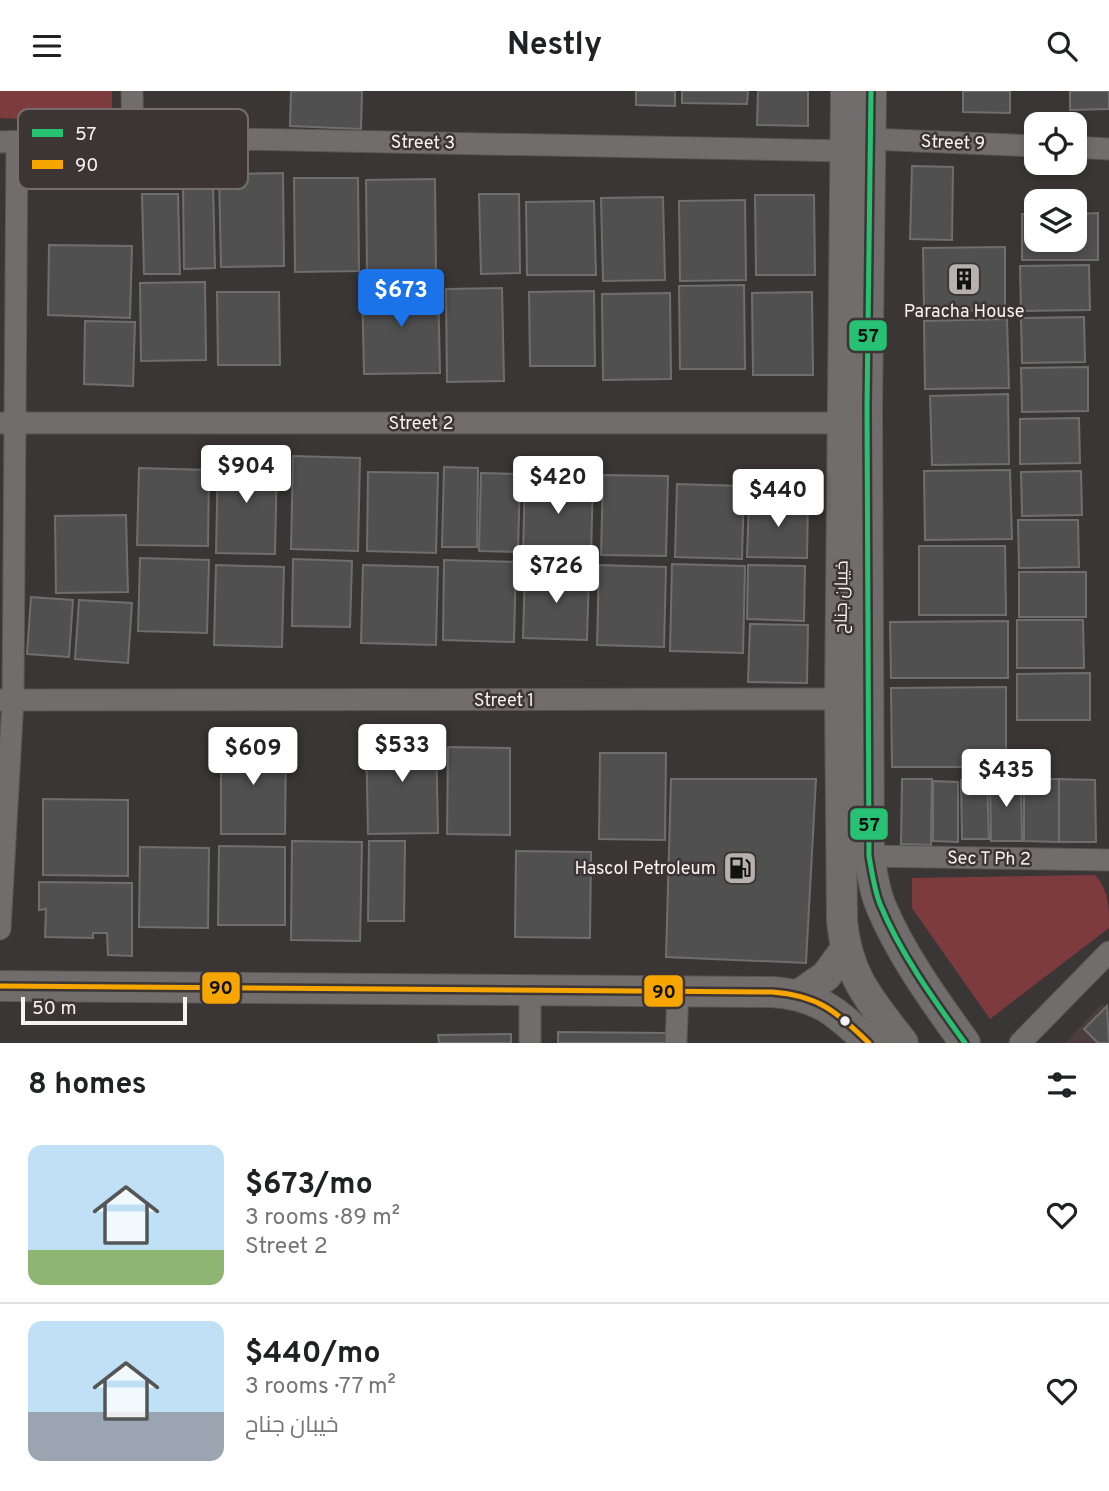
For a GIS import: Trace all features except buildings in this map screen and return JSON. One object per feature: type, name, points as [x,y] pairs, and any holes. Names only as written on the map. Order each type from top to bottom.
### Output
[{"type":"main road","name":"خیبان جناح","points":[[846,91],[859,145],[867,407],[869,856],[880,903],[892,928],[923,982],[965,1043]]},
{"type":"main road","name":"خیبان جناح","points":[[871,91],[859,145],[843,423],[840,699],[845,950],[859,983],[903,1043]]},
{"type":"main road","points":[[800,994],[826,976],[845,950]]},
{"type":"main road","points":[[0,986],[530,992],[678,990],[800,994],[832,1011],[869,1043]]},
{"type":"street","points":[[132,91],[132,109]]},
{"type":"street","name":"Street 3","points":[[248,138],[859,145]]},
{"type":"street","points":[[0,929],[7,701],[8,142]]},
{"type":"street","name":"Street 9","points":[[859,145],[1024,146]]},
{"type":"street","points":[[1087,148],[1109,149]]},
{"type":"street","name":"Street 2","points":[[8,423],[843,423]]},
{"type":"street","name":"Street 1","points":[[7,701],[840,699]]},
{"type":"street","name":"Sec T Ph 2","points":[[869,856],[1109,860]]},
{"type":"street","points":[[1020,1043],[1106,963]]},
{"type":"street","points":[[676,1043],[678,990]]},
{"type":"street","points":[[530,992],[530,1043]]},
{"type":"shaded area","points":[[0,91],[112,91],[112,109],[18,109],[18,119],[0,118]]},
{"type":"shaded area","points":[[1095,875],[1107,899],[1109,928],[990,1019],[912,908],[912,878]]},
{"type":"shaded area","points":[[1102,1004],[1109,1011],[1109,1043],[1065,1043]]},
{"type":"transit line","name":"57","points":[[871,91],[867,407],[869,856],[878,898],[897,940],[965,1043]]},
{"type":"transit line","name":"90","points":[[0,986],[772,992],[802,997],[826,1007],[869,1043]]},
{"type":"place","name":"Paracha House","points":[[964,279]]},
{"type":"place","name":"Hascol Petroleum","points":[[740,868]]}]
